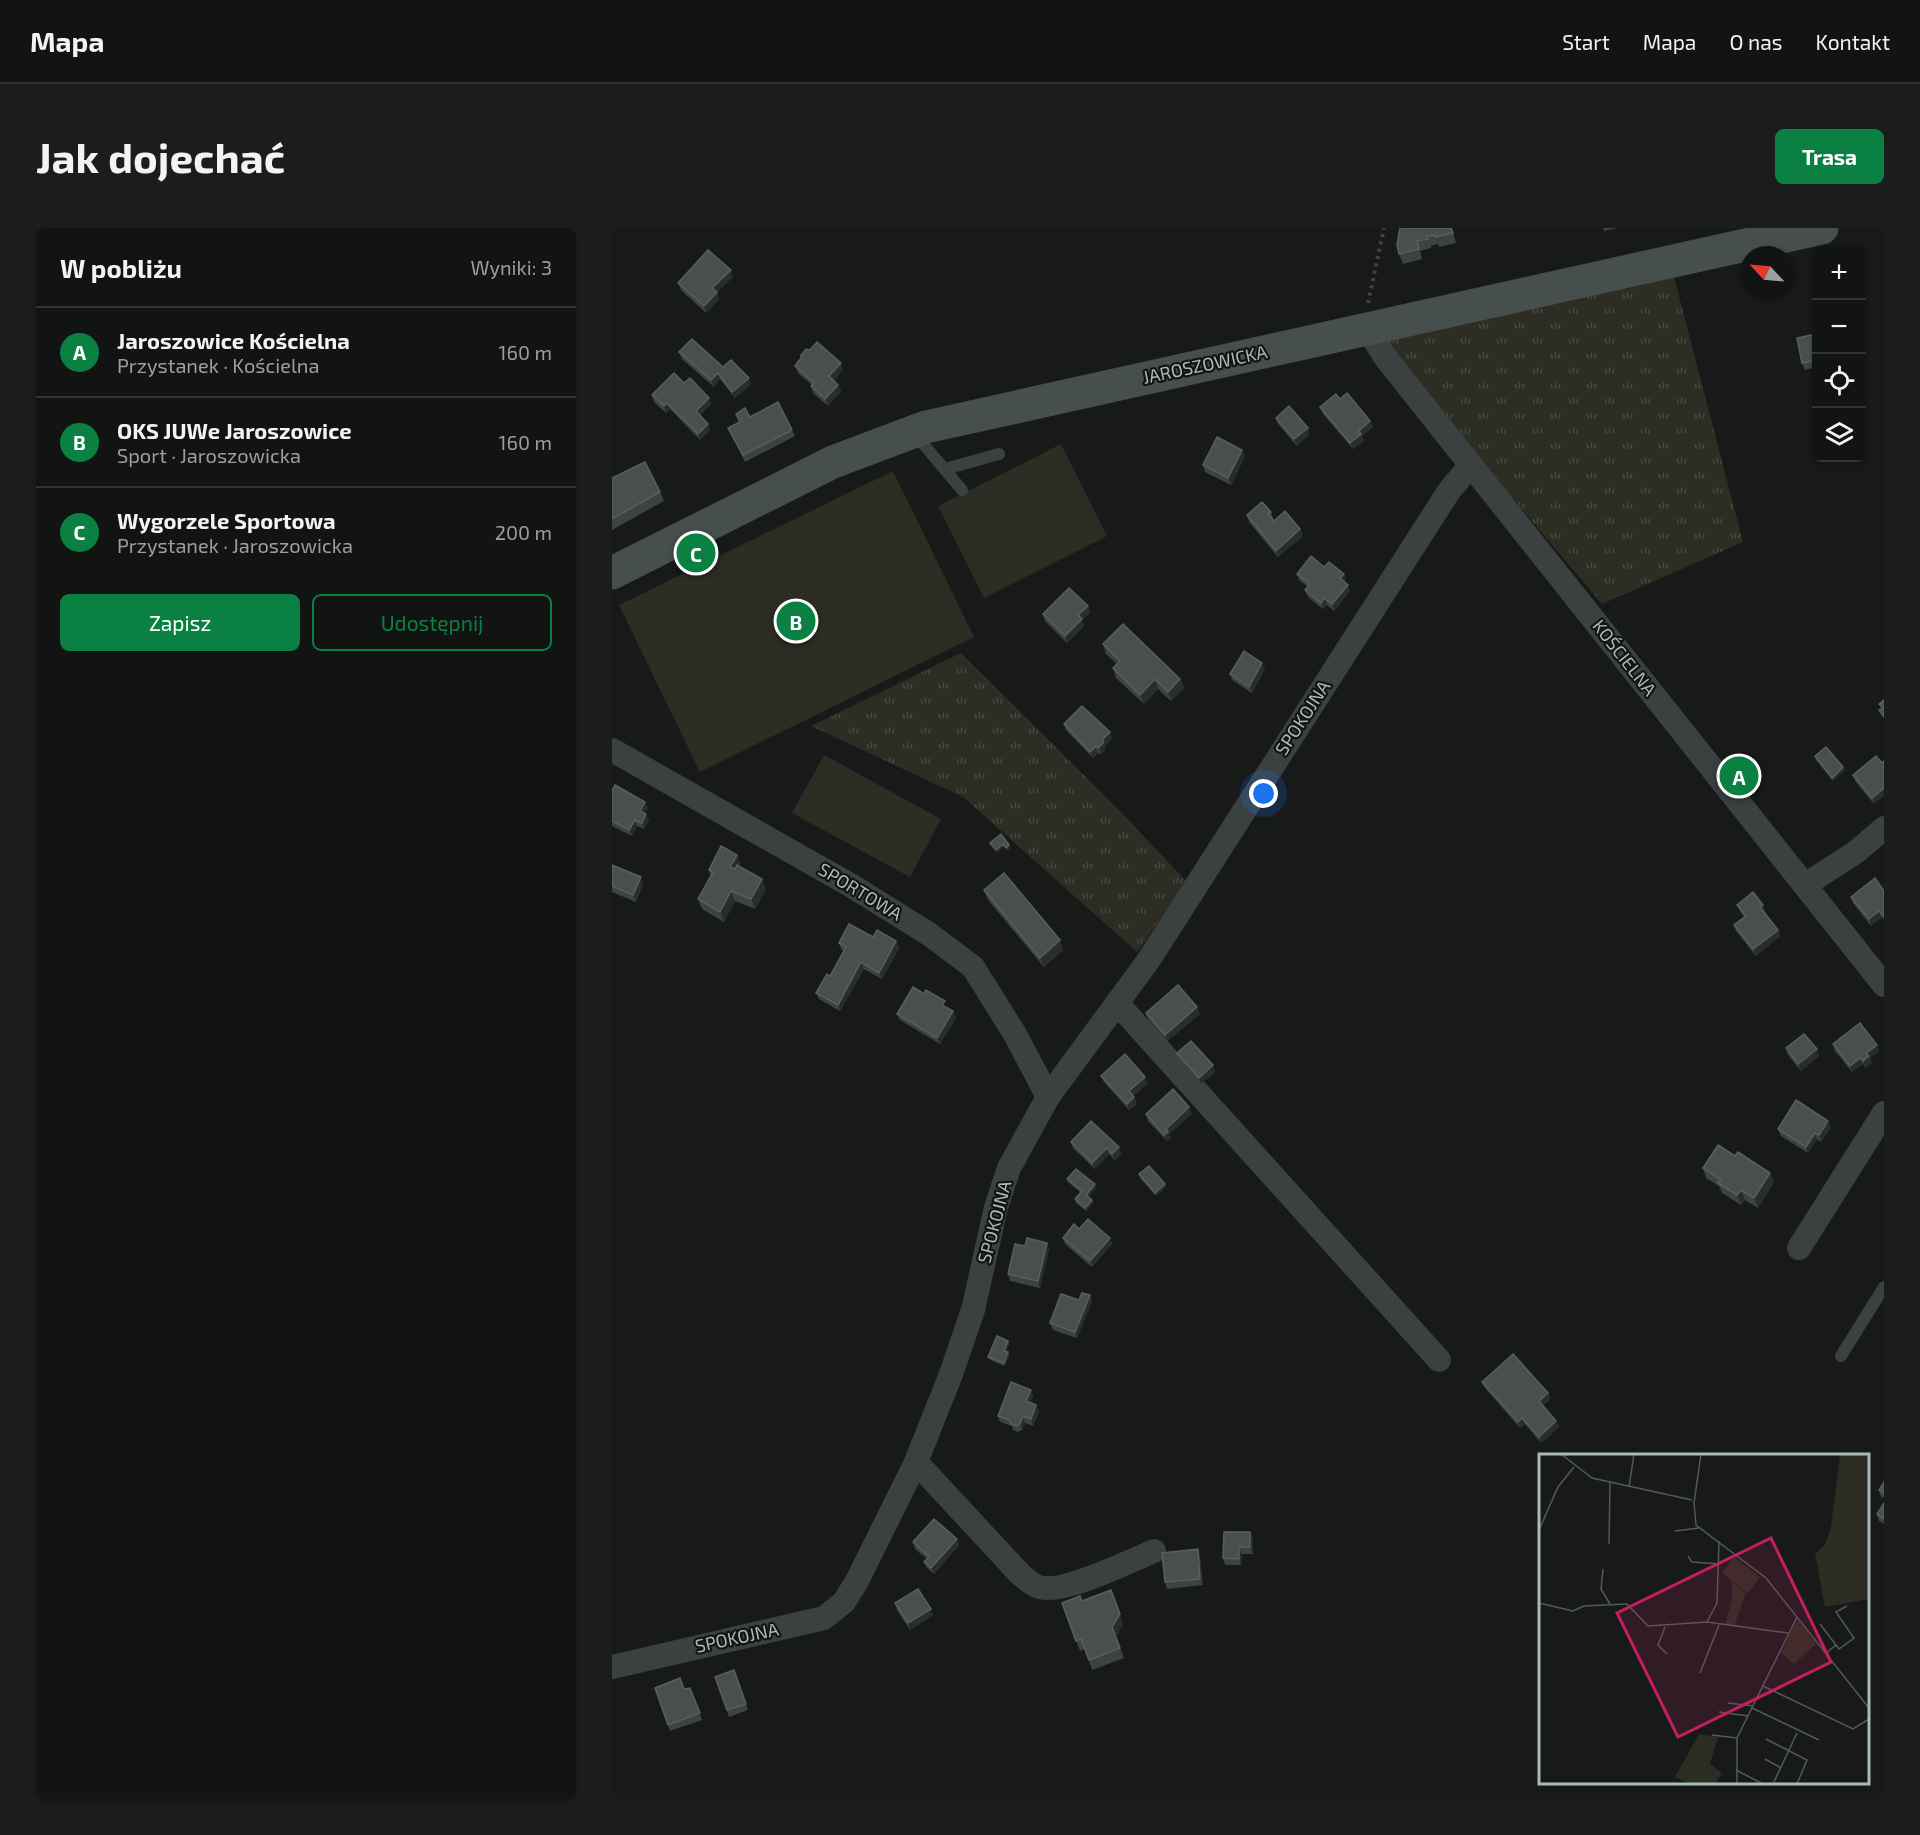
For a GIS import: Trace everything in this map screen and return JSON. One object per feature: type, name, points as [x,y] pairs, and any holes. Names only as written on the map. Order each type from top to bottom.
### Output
[{"type":"street","name":"JAROSZOWICKA","points":[[612,573],[833,462],[926,427],[1331,338],[1783,232],[1822,228]]},
{"type":"street","name":"KOŚCIELNA","points":[[1367,328],[1385,357],[1884,985]]},
{"type":"street","name":"SPOKOJNA","points":[[612,1667],[824,1618],[844,1602],[857,1581],[916,1462],[951,1374],[973,1310],[996,1207],[1009,1168],[1048,1097],[1148,961],[1449,491],[1472,465]]},
{"type":"street","name":"SPORTOWA","points":[[617,756],[861,891],[929,934],[973,967],[1016,1036],[1048,1097]]},
{"type":"street","points":[[1805,885],[1856,852],[1884,828]]},
{"type":"street","points":[[1117,1003],[1439,1360]]},
{"type":"street","points":[[1799,1248],[1884,1113]]},
{"type":"street","points":[[916,1462],[1020,1574],[1038,1587],[1053,1588],[1091,1577],[1154,1551]]},
{"type":"lane","points":[[913,432],[962,490]]},
{"type":"lane","points":[[945,470],[999,454]]},
{"type":"lane","points":[[1840,1356],[1884,1287]]},
{"type":"path","points":[[1367,328],[1368,303],[1384,228]]},
{"type":"green space","points":[[1674,277],[1743,542],[1602,604],[1389,352],[1389,333]]},
{"type":"green space","points":[[1061,444],[1107,536],[984,598],[938,506]]},
{"type":"green space","points":[[893,471],[974,637],[700,772],[619,605]]},
{"type":"green space","points":[[961,653],[1121,812],[1187,882],[1137,952],[963,797],[811,726]]},
{"type":"green space","points":[[824,755],[941,819],[910,877],[792,813]]},
{"type":"building","points":[[1400,228],[1451,228],[1453,233],[1435,237],[1435,235],[1427,236],[1428,239],[1417,241],[1419,249],[1399,254],[1397,245]]},
{"type":"building","points":[[708,250],[731,270],[712,288],[717,292],[704,306],[678,283]]},
{"type":"building","points":[[1812,335],[1812,361],[1802,363],[1797,338]]},
{"type":"building","points":[[692,339],[723,367],[731,360],[749,378],[732,392],[718,373],[711,380],[679,352]]},
{"type":"building","points":[[817,342],[841,363],[829,376],[838,385],[825,399],[811,386],[814,383],[795,366],[806,349],[810,350]]},
{"type":"building","points":[[674,373],[684,383],[690,378],[709,398],[696,411],[708,424],[698,434],[667,403],[664,406],[652,395]]},
{"type":"building","points":[[1347,393],[1370,421],[1359,431],[1361,434],[1350,443],[1320,407],[1336,394],[1340,399]]},
{"type":"building","points":[[778,402],[792,430],[743,455],[728,428],[740,422],[736,414],[745,408],[750,417]]},
{"type":"building","points":[[1289,406],[1308,428],[1294,439],[1276,418]]},
{"type":"building","points":[[1217,437],[1242,450],[1228,478],[1203,465]]},
{"type":"building","points":[[645,462],[660,492],[612,519],[612,478]]},
{"type":"building","points":[[1262,502],[1271,512],[1268,514],[1274,521],[1285,511],[1300,529],[1276,551],[1247,515]]},
{"type":"building","points":[[1311,556],[1324,567],[1329,562],[1344,574],[1340,578],[1348,585],[1332,604],[1324,598],[1321,603],[1305,590],[1310,584],[1297,574]]},
{"type":"building","points":[[1069,588],[1088,606],[1078,615],[1082,619],[1065,636],[1043,614]]},
{"type":"building","points":[[1123,624],[1180,679],[1168,692],[1155,679],[1140,695],[1113,668],[1120,661],[1103,644]]},
{"type":"building","points":[[1244,651],[1262,663],[1249,687],[1230,674]]},
{"type":"building","points":[[1884,700],[1884,717],[1879,710],[1883,708],[1879,704]]},
{"type":"building","points":[[1082,706],[1110,732],[1099,747],[1095,747],[1090,752],[1064,724]]},
{"type":"building","points":[[1826,747],[1843,767],[1832,778],[1815,756]]},
{"type":"building","points":[[1876,756],[1882,763],[1884,761],[1884,788],[1872,798],[1853,775]]},
{"type":"building","points":[[615,785],[645,802],[640,811],[646,814],[642,823],[635,820],[629,830],[612,821],[612,791]]},
{"type":"building","points":[[1001,834],[1009,845],[1006,848],[1003,844],[996,850],[990,843]]},
{"type":"building","points":[[721,846],[737,855],[730,867],[735,869],[737,865],[762,879],[751,899],[731,891],[720,912],[698,899],[713,872],[709,870]]},
{"type":"building","points":[[612,865],[641,877],[633,895],[612,886]]},
{"type":"building","points":[[1004,873],[1060,940],[1040,958],[984,890]]},
{"type":"building","points":[[1875,878],[1884,891],[1884,915],[1879,911],[1869,919],[1851,897]]},
{"type":"building","points":[[1753,892],[1763,905],[1760,907],[1778,930],[1753,949],[1734,925],[1746,916],[1737,905]]},
{"type":"building","points":[[849,924],[873,937],[877,930],[896,941],[879,973],[861,962],[838,1005],[816,993],[827,974],[830,976],[846,947],[839,943]]},
{"type":"building","points":[[1178,985],[1197,1007],[1165,1035],[1146,1013]]},
{"type":"building","points":[[913,987],[924,994],[926,990],[945,1001],[942,1005],[953,1011],[937,1038],[897,1014]]},
{"type":"building","points":[[1860,1023],[1877,1045],[1866,1053],[1869,1056],[1863,1061],[1860,1058],[1850,1066],[1833,1044]]},
{"type":"building","points":[[1804,1034],[1817,1049],[1798,1064],[1786,1048]]},
{"type":"building","points":[[1191,1041],[1213,1065],[1199,1078],[1177,1053]]},
{"type":"building","points":[[1125,1054],[1145,1077],[1129,1091],[1134,1097],[1127,1104],[1101,1076]]},
{"type":"building","points":[[1173,1089],[1189,1107],[1166,1129],[1168,1132],[1164,1135],[1146,1114]]},
{"type":"building","points":[[1796,1100],[1828,1121],[1819,1135],[1815,1133],[1806,1147],[1778,1129]]},
{"type":"building","points":[[1091,1121],[1119,1147],[1112,1154],[1107,1148],[1092,1163],[1071,1142]]},
{"type":"building","points":[[1718,1145],[1735,1156],[1738,1152],[1770,1173],[1754,1198],[1741,1190],[1737,1195],[1718,1183],[1721,1180],[1703,1168]]},
{"type":"building","points":[[1149,1166],[1165,1184],[1155,1193],[1139,1174]]},
{"type":"building","points":[[1076,1169],[1095,1184],[1086,1195],[1092,1200],[1085,1208],[1075,1199],[1082,1191],[1067,1179]]},
{"type":"building","points":[[1088,1219],[1110,1238],[1090,1261],[1063,1238],[1074,1224],[1079,1229]]},
{"type":"building","points":[[1027,1238],[1047,1243],[1038,1281],[1008,1274],[1015,1244],[1025,1246]]},
{"type":"building","points":[[1082,1293],[1090,1295],[1075,1332],[1050,1323],[1061,1294],[1079,1300]]},
{"type":"building","points":[[997,1336],[1008,1341],[1004,1351],[1008,1352],[1004,1363],[988,1357]]},
{"type":"building","points":[[1513,1354],[1548,1393],[1539,1401],[1556,1421],[1539,1437],[1522,1418],[1518,1422],[1482,1382]]},
{"type":"building","points":[[1011,1382],[1031,1390],[1026,1401],[1036,1405],[1031,1419],[1023,1416],[1020,1424],[1016,1426],[1009,1420],[998,1416]]},
{"type":"building","points":[[1884,1482],[1884,1493],[1879,1490]]},
{"type":"building","points":[[1884,1503],[1884,1519],[1877,1514]]},
{"type":"building","points":[[934,1519],[957,1539],[931,1568],[924,1562],[929,1557],[913,1542]]},
{"type":"building","points":[[1224,1532],[1250,1532],[1250,1547],[1239,1547],[1239,1559],[1223,1558]]},
{"type":"building","points":[[1198,1549],[1200,1579],[1165,1582],[1162,1553]]},
{"type":"building","points":[[918,1589],[931,1609],[908,1623],[895,1603]]},
{"type":"building","points":[[1111,1590],[1120,1614],[1112,1627],[1120,1648],[1089,1660],[1081,1639],[1076,1641],[1062,1603],[1080,1596],[1082,1601]]},
{"type":"building","points":[[734,1670],[746,1704],[727,1710],[715,1677]]},
{"type":"building","points":[[680,1678],[684,1689],[690,1688],[700,1713],[668,1725],[655,1688]]},
{"type":"place","name":"Wygorzele Sportowa","points":[[696,553]]},
{"type":"place","name":"OKS JUWe Jaroszowice","points":[[796,621]]},
{"type":"place","name":"Jaroszowice Kościelna","points":[[1739,776]]}]
